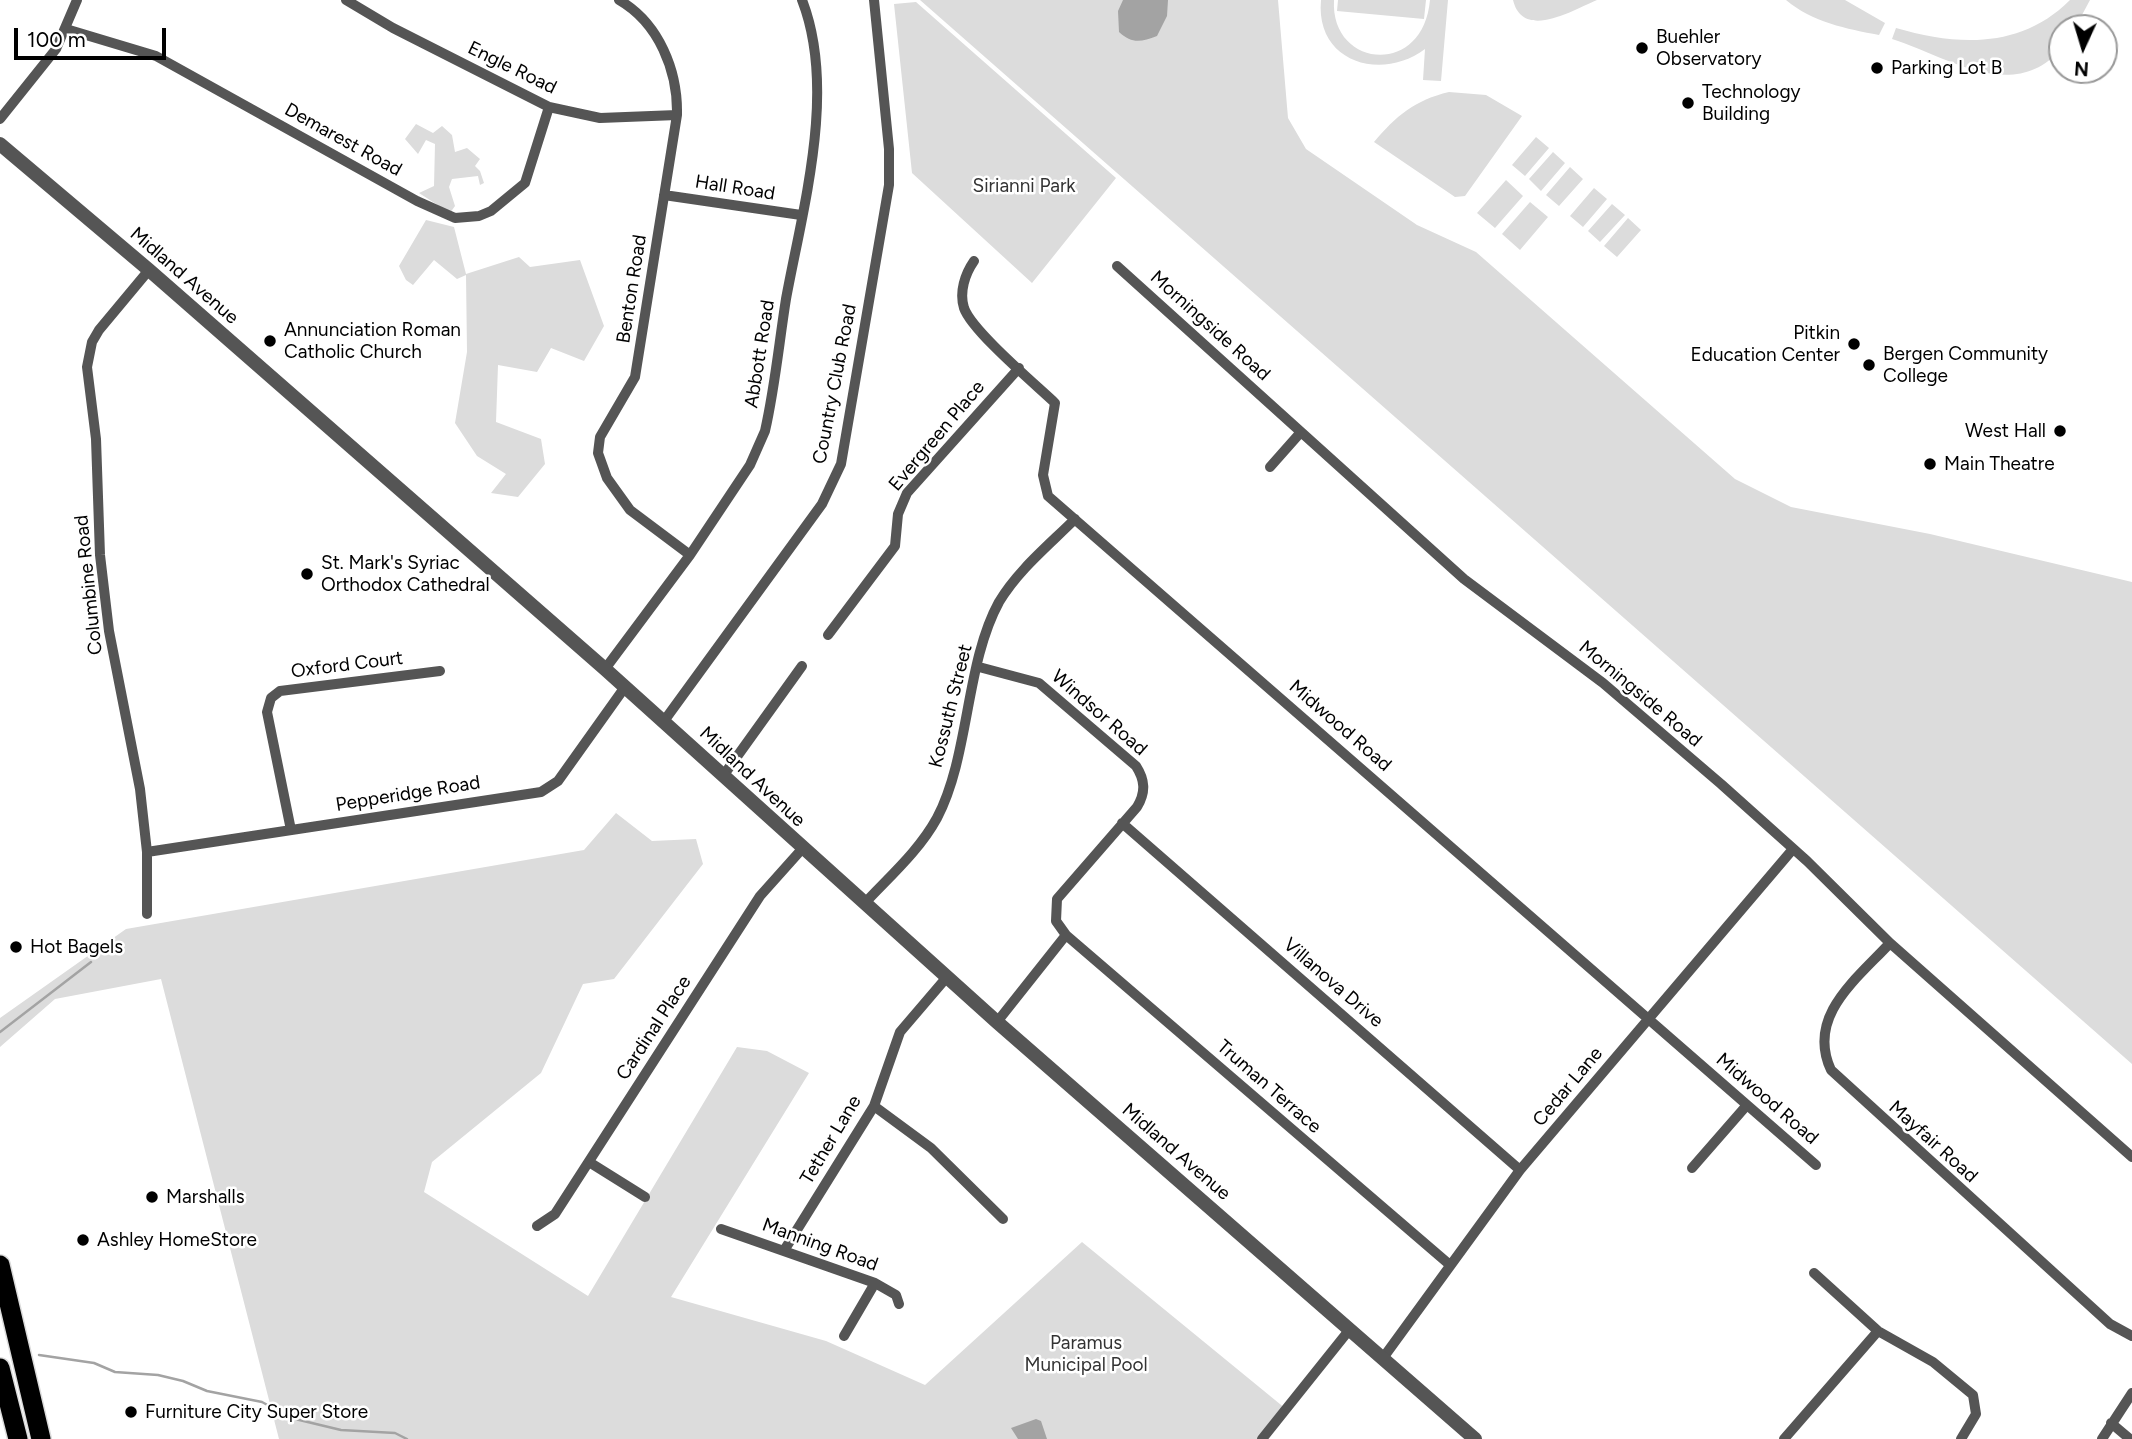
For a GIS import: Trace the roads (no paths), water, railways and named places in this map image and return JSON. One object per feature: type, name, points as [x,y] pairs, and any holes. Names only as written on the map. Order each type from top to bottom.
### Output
[{"type":"highway","points":[[0,1265],[41,1439]]},
{"type":"highway","points":[[0,1368],[18,1439]]},
{"type":"street","points":[[0,119],[44,66],[66,29],[77,0]]},
{"type":"street","name":"Engle Road","points":[[346,0],[393,28],[549,107],[600,118],[677,115]]},
{"type":"street","name":"Benton Road","points":[[621,0],[635,11],[662,47],[675,80],[677,115],[635,377],[600,437],[598,453],[607,478],[631,510],[690,555]]},
{"type":"street","name":"Abbott Road","points":[[605,669],[690,555],[750,465],[765,430],[813,150],[816,86],[813,38],[802,0]]},
{"type":"street","name":"Country Club Road","points":[[664,721],[822,504],[841,464],[889,176],[874,0]]},
{"type":"street","name":"Demarest Road","points":[[66,29],[156,56],[417,201],[455,218],[479,216],[491,211],[525,183],[549,107]]},
{"type":"street","name":"Midland Avenue","points":[[0,144],[149,270],[605,669],[947,978],[1475,1439]]},
{"type":"street","name":"Hall Road","points":[[664,195],[801,215]]},
{"type":"street","name":"Midwood Road","points":[[974,261],[963,288],[964,310],[979,329],[1055,403],[1043,475],[1048,496],[1816,1165]]},
{"type":"street","name":"Morningside Road","points":[[1117,266],[1464,579],[1603,683],[1793,849],[1890,943],[2132,1157]]},
{"type":"street","name":"Columbine Road","points":[[147,914],[146,852],[140,789],[109,631],[100,555],[96,439],[87,367],[92,342],[99,331],[149,270]]},
{"type":"street","name":"Evergreen Place","points":[[828,635],[895,546],[898,514],[907,493],[1019,368]]},
{"type":"street","points":[[1270,467],[1301,432]]},
{"type":"street","name":"Kossuth Street","points":[[864,904],[926,837],[939,815],[960,746],[989,625],[1009,588],[1075,519]]},
{"type":"street","points":[[723,776],[802,666]]},
{"type":"street","name":"Windsor Road","points":[[979,667],[1039,683],[1136,766],[1144,782],[1142,799],[1057,899],[1056,921],[1066,934]]},
{"type":"street","name":"Oxford Court","points":[[291,830],[267,712],[271,698],[280,691],[440,671]]},
{"type":"street","name":"Pepperidge Road","points":[[146,852],[541,792],[558,781],[625,687]]},
{"type":"street","name":"Villanova Drive","points":[[1122,823],[1520,1170]]},
{"type":"street","name":"Cardinal Place","points":[[537,1226],[555,1214],[760,896],[802,849]]},
{"type":"street","name":"Cedar Lane","points":[[1383,1358],[1520,1170],[1793,849]]},
{"type":"street","points":[[997,1022],[1066,934]]},
{"type":"street","name":"Truman Terrace","points":[[1066,934],[1450,1265]]},
{"type":"street","name":"Mayfair Road","points":[[1890,943],[1830,1011],[1822,1034],[1830,1070],[2110,1324],[2132,1336]]},
{"type":"street","name":"Tether Lane","points":[[785,1249],[874,1106],[900,1032],[947,978]]},
{"type":"street","points":[[1692,1168],[1747,1105]]},
{"type":"street","points":[[874,1106],[931,1148],[1003,1219]]},
{"type":"street","points":[[589,1162],[645,1197]]},
{"type":"street","name":"Manning Road","points":[[721,1229],[785,1249],[876,1283],[896,1295],[899,1304]]},
{"type":"street","points":[[1814,1273],[1878,1331],[1933,1362],[1973,1395],[1976,1414],[1961,1439]]},
{"type":"street","points":[[844,1336],[876,1283]]},
{"type":"street","points":[[1262,1439],[1350,1329]]},
{"type":"street","points":[[1784,1439],[1878,1331]]},
{"type":"street","points":[[2102,1439],[2132,1394]]},
{"type":"street","points":[[2111,1423],[2130,1439]]},
{"type":"waterway","points":[[0,1032],[91,962]]},
{"type":"waterway","points":[[39,1355],[94,1363],[115,1372],[158,1375],[207,1391],[262,1402],[291,1418],[341,1430],[395,1433],[407,1439]]},
{"type":"place","name":"Buehler Observatory","points":[[1642,48]]},
{"type":"place","name":"Parking Lot B","points":[[1877,68]]},
{"type":"place","name":"Technology Building","points":[[1688,103]]},
{"type":"place","name":"Annunciation Roman Catholic Church","points":[[270,341]]},
{"type":"place","name":"Pitkin Education Center","points":[[1854,344]]},
{"type":"place","name":"Bergen Community College","points":[[1869,365]]},
{"type":"place","name":"West Hall","points":[[2060,431]]},
{"type":"place","name":"Main Theatre","points":[[1930,464]]},
{"type":"place","name":"St. Mark's Syriac Orthodox Cathedral","points":[[307,574]]},
{"type":"place","name":"Hot Bagels","points":[[16,947]]},
{"type":"place","name":"Marshalls","points":[[152,1197]]},
{"type":"place","name":"Ashley HomeStore","points":[[83,1240]]},
{"type":"place","name":"Furniture City Super Store","points":[[131,1412]]},
{"type":"park label","name":"Sirianni Park","points":[[1024,186]]},
{"type":"park label","name":"Paramus Municipal Pool","points":[[1086,1354]]}]
